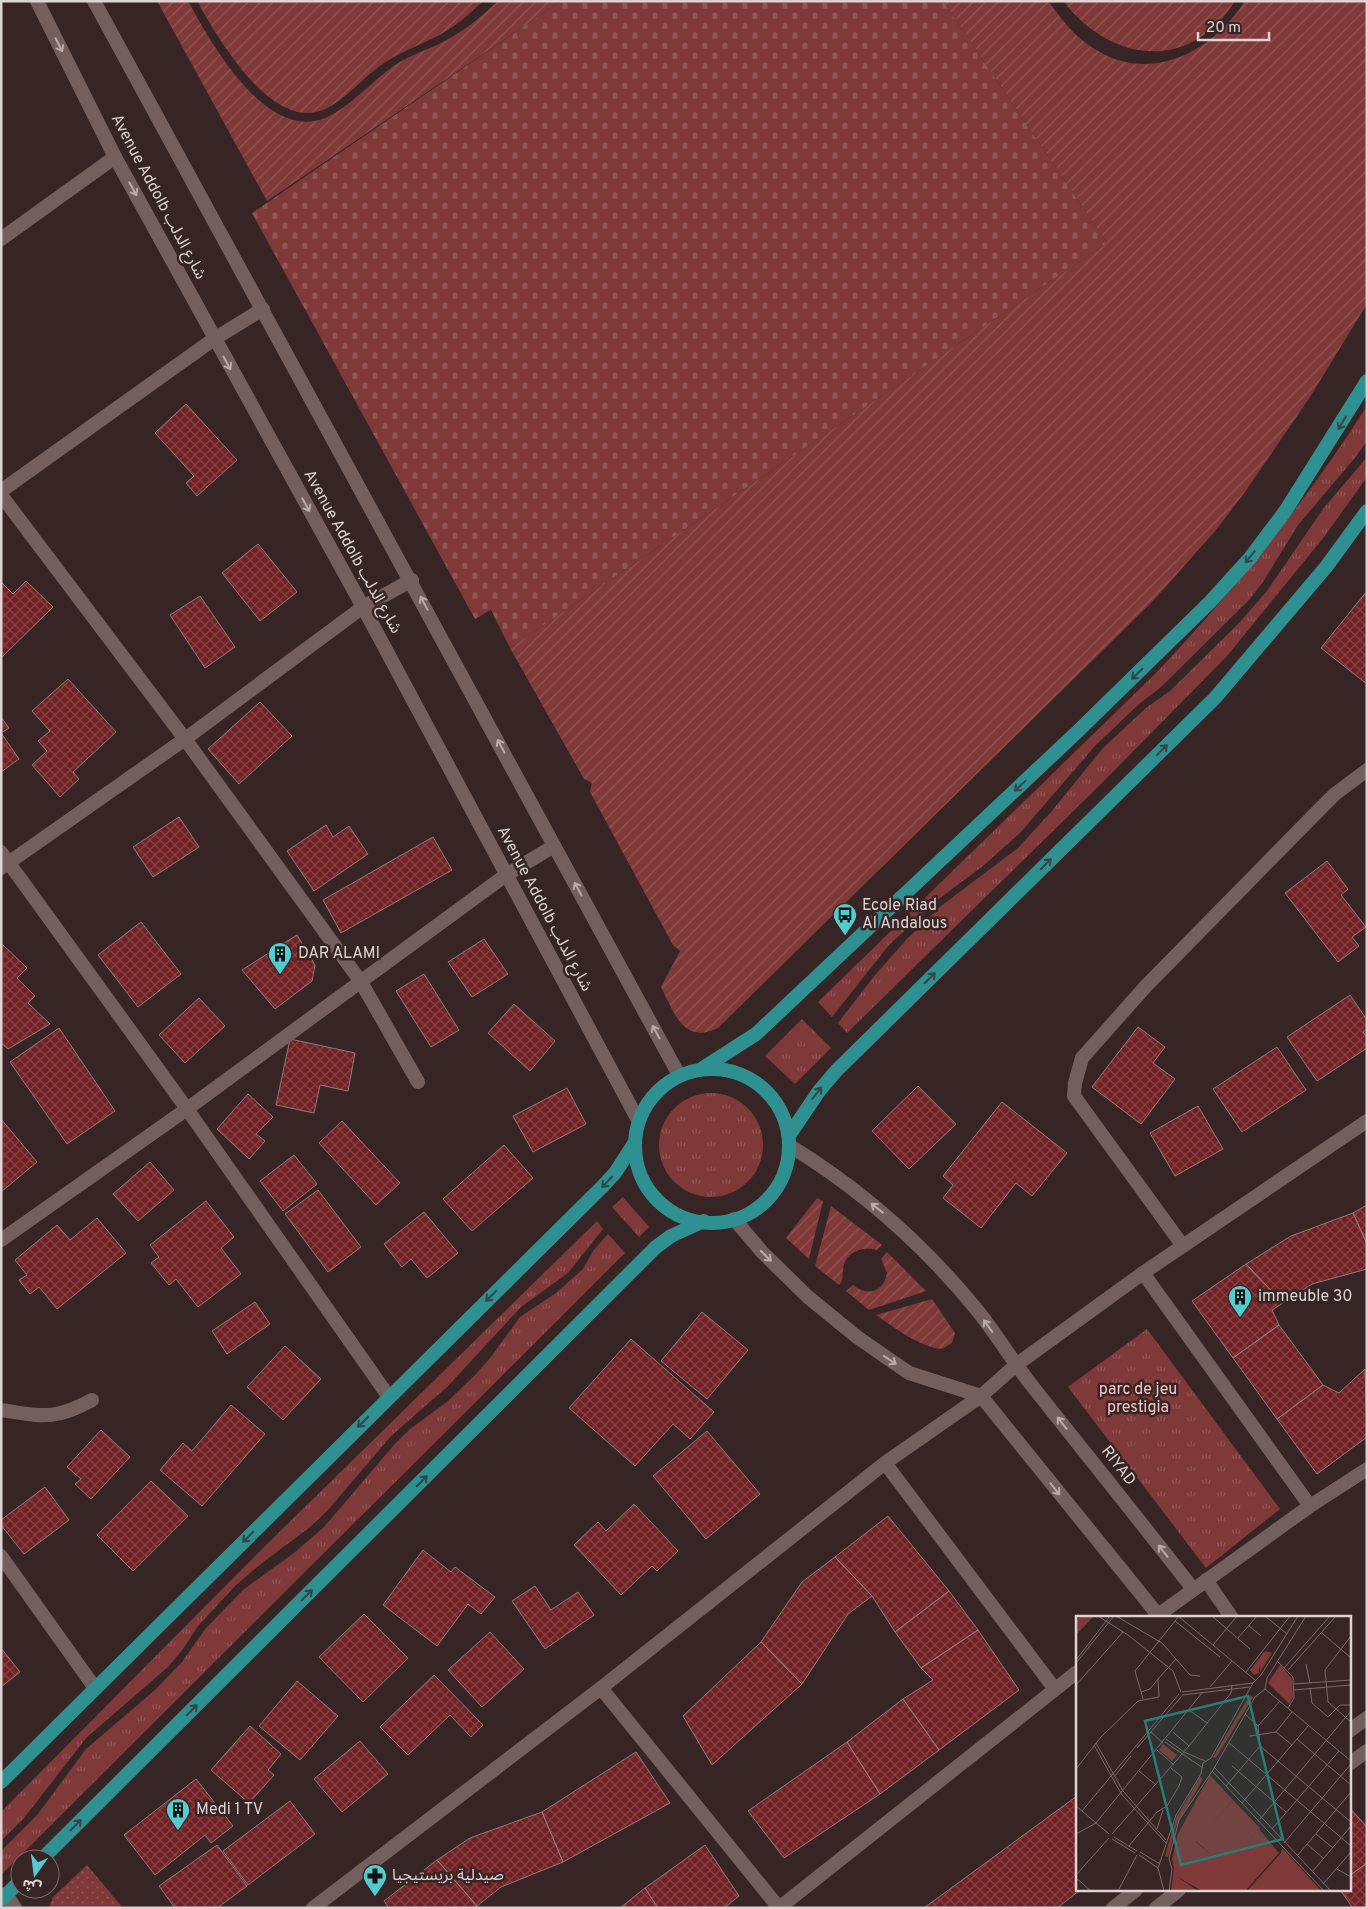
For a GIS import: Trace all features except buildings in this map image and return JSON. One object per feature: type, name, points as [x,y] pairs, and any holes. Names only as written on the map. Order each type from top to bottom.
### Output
[{"type":"main road","points":[[703,1068],[742,1074],[759,1084],[773,1098],[784,1115],[790,1140],[788,1166],[780,1184],[763,1203],[752,1211],[734,1219],[704,1221],[685,1218],[667,1210],[652,1197],[642,1180],[635,1162],[634,1142],[638,1120],[648,1101],[662,1086],[679,1075],[703,1068],[756,1034],[1077,732],[1210,602],[1250,558],[1286,510],[1367,381]]},
{"type":"main road","points":[[790,1140],[813,1098],[836,1071],[1215,698],[1326,567],[1367,511]]},
{"type":"main road","points":[[1,1782],[603,1186],[615,1173],[634,1142]]},
{"type":"main road","points":[[52,1849],[656,1247],[671,1236],[704,1221]]},
{"type":"street","name":"Avenue Addolb شارع الدلب","points":[[37,1],[115,157],[214,340],[363,607],[638,1120]]},
{"type":"street","points":[[94,1],[412,580],[679,1075]]},
{"type":"street","points":[[1,238],[115,157]]},
{"type":"street","points":[[1,491],[214,340],[263,308]]},
{"type":"street","points":[[1,495],[185,739],[361,982],[418,1082]]},
{"type":"street","points":[[389,1397],[187,1109],[4,861],[185,739],[363,607],[412,580]]},
{"type":"street","points":[[1184,1246],[1074,1096],[1077,1073],[1082,1058],[1146,986],[1314,815],[1336,794],[1367,770]]},
{"type":"street","points":[[1,1240],[187,1109],[506,875],[554,846]]},
{"type":"street","points":[[313,1908],[601,1688],[886,1463],[981,1396],[1016,1365],[1143,1273],[1367,1122]]},
{"type":"street","points":[[790,1140],[886,1214],[934,1260],[978,1311],[1016,1365]]},
{"type":"street","points":[[734,1219],[762,1252],[808,1297],[857,1337],[909,1373],[981,1396],[1155,1616]]},
{"type":"street","points":[[1143,1273],[1310,1506]]},
{"type":"street","name":"RIYAD","points":[[1016,1365],[1193,1589]]},
{"type":"street","points":[[1,1410],[46,1417],[72,1411],[92,1400]]},
{"type":"street","points":[[886,1463],[1054,1688]]},
{"type":"street","points":[[1157,1616],[1310,1506],[1367,1469]]},
{"type":"street","points":[[1,1556],[95,1688]]},
{"type":"street","points":[[1206,1580],[1231,1616]]},
{"type":"street","points":[[601,1688],[779,1908],[1054,1688],[1076,1673]]},
{"type":"street","points":[[1350,1730],[1367,1718]]},
{"type":"street","points":[[1350,1763],[1367,1751]]},
{"type":"street","points":[[1113,1908],[1133,1892]]},
{"type":"street","points":[[1156,1908],[1176,1892]]},
{"type":"street","points":[[4,1897],[15,1908]]},
{"type":"green space","points":[[157,1],[188,1],[226,63],[243,84],[262,103],[282,116],[303,122],[325,118],[334,114],[395,65],[455,35],[498,1],[561,1],[267,201]]},
{"type":"green space","points":[[197,1],[483,1],[451,28],[384,63],[331,106],[323,110],[304,113],[284,107],[266,94],[248,77],[218,37]]},
{"type":"green space","points":[[561,1],[943,1],[1107,243],[510,648],[491,610],[475,619],[252,213]]},
{"type":"green space","points":[[943,1],[1048,1],[1072,31],[1090,46],[1112,58],[1133,63],[1155,63],[1176,58],[1196,49],[1231,20],[1245,1],[1367,1],[1367,304],[1310,397],[1245,492],[1216,530],[1153,601],[718,1028],[706,1032],[696,1032],[688,1029],[681,1023],[661,987],[680,951],[673,945],[590,792],[592,783],[584,779],[510,648],[1107,243]]},
{"type":"green space","points":[[1063,1],[1235,1],[1217,24],[1196,40],[1173,49],[1150,51],[1127,47],[1104,37],[1082,22]]},
{"type":"green space","points":[[1367,406],[1367,441],[1298,525],[1263,582],[1249,600],[1161,687],[1138,705],[1095,746],[1020,833],[983,866],[940,898],[889,945],[832,1017],[818,1002],[1156,673],[1214,609],[1268,544],[1319,477]]},
{"type":"green space","points":[[1367,457],[1367,477],[1324,537],[1227,656],[1103,782],[847,1033],[838,1023],[875,975],[907,939],[941,906],[1018,848],[1051,812],[1103,748],[1146,708],[1170,691],[1239,623],[1267,591],[1323,509]]},
{"type":"green space","points":[[802,1019],[831,1048],[795,1084],[765,1056]]},
{"type":"green space","points":[[711,1093],[731,1097],[740,1102],[754,1116],[759,1125],[763,1145],[759,1165],[754,1174],[740,1188],[731,1193],[711,1197],[691,1193],[682,1188],[668,1174],[663,1165],[659,1145],[663,1125],[668,1116],[682,1102],[691,1097]]},
{"type":"green space","points":[[623,1197],[649,1227],[639,1237],[612,1207]]},
{"type":"green space","points":[[817,1198],[823,1201],[809,1259],[786,1238]]},
{"type":"green space","points":[[831,1206],[882,1245],[877,1250],[860,1250],[851,1255],[844,1264],[842,1280],[839,1285],[815,1266]]},
{"type":"green space","points":[[597,1221],[603,1229],[568,1273],[521,1307],[448,1386],[391,1436],[328,1510],[310,1527],[235,1586],[198,1626],[168,1667],[87,1737],[24,1818],[1,1841],[1,1812],[265,1546]]},
{"type":"green space","points":[[608,1234],[625,1253],[27,1849],[10,1849],[10,1866],[1,1875],[1,1851],[38,1814],[86,1749],[156,1689],[182,1662],[206,1628],[243,1590],[294,1553],[324,1527],[394,1445],[409,1430],[448,1401],[475,1375],[491,1357],[520,1317],[556,1293],[583,1269],[593,1251]]},
{"type":"green space","points":[[887,1252],[926,1291],[869,1310],[846,1291],[853,1285],[864,1291],[874,1291],[879,1288],[887,1273],[881,1259]]},
{"type":"green space","points":[[932,1299],[955,1333],[952,1343],[942,1349],[916,1341],[876,1315]]},
{"type":"green space","name":"parc de jeu prestigia","points":[[1147,1329],[1280,1509],[1206,1568],[1068,1387]]},
{"type":"green space","points":[[87,1865],[123,1908],[49,1908],[52,1899],[60,1899],[60,1890]]},
{"type":"place","name":"Ecole Riad Al Andalous","points":[[845,936]]},
{"type":"place","name":"DAR ALAMI","points":[[280,975]]},
{"type":"place","name":"immeuble 30","points":[[1240,1318]]},
{"type":"place","name":"Medi 1 TV","points":[[178,1831]]},
{"type":"place","name":"صيدلية بريستيجيا","points":[[375,1897]]}]
